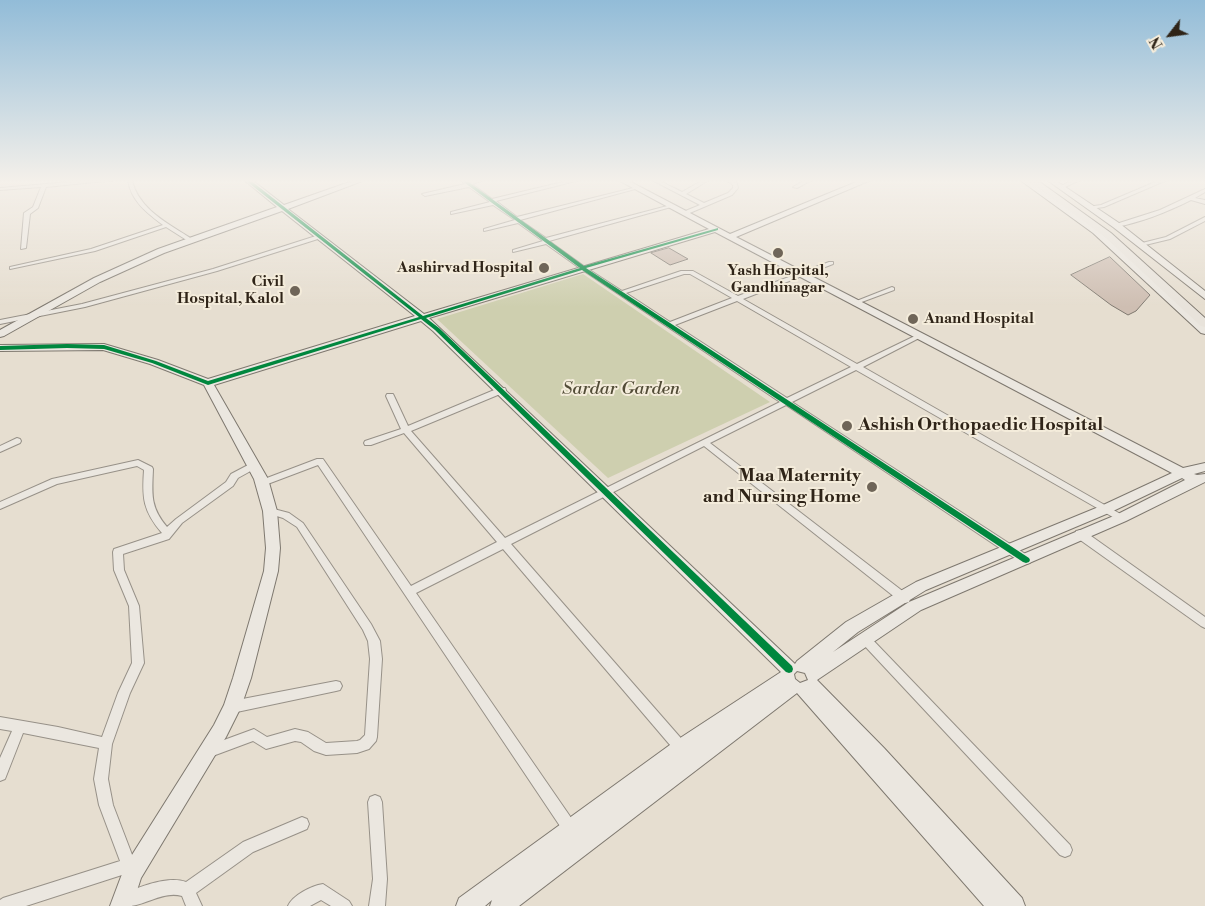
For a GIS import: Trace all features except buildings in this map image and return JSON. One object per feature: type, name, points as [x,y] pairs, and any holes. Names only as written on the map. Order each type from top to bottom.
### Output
[{"type":"main road","points":[[1090,222],[1108,235],[1205,324]]},
{"type":"main road","points":[[1100,222],[1116,234],[1205,313]]},
{"type":"street","points":[[22,248],[26,222]]},
{"type":"street","points":[[163,222],[190,240]]},
{"type":"street","points":[[0,334],[96,280],[190,240],[243,222]]},
{"type":"street","points":[[300,222],[437,329],[502,390],[877,754],[1014,906]]},
{"type":"street","points":[[486,230],[510,222]]},
{"type":"street","points":[[520,222],[583,268],[1026,560]]},
{"type":"street","points":[[515,250],[612,222]]},
{"type":"street","points":[[704,222],[1195,477]]},
{"type":"street","points":[[731,236],[764,222]]},
{"type":"street","points":[[1083,222],[1155,283],[1205,331]]},
{"type":"street","points":[[1113,222],[1205,296]]},
{"type":"street","points":[[1116,224],[1131,222]]},
{"type":"street","points":[[1141,244],[1168,238],[1200,222]]},
{"type":"street","points":[[12,268],[93,250],[167,225]]},
{"type":"street","points":[[0,348],[104,347],[154,362],[208,382],[717,229]]},
{"type":"street","points":[[0,322],[74,309],[168,283],[319,237]]},
{"type":"street","points":[[669,325],[831,263]]},
{"type":"street","points":[[621,293],[687,272],[738,299],[1121,518]]},
{"type":"street","points":[[857,302],[892,289]]},
{"type":"street","points":[[409,592],[704,442],[921,336]]},
{"type":"street","points":[[121,904],[131,869],[207,752],[232,707],[270,571],[273,548],[270,511],[262,483],[208,382]]},
{"type":"street","points":[[368,443],[406,430],[502,390]]},
{"type":"street","points":[[390,396],[406,430],[681,748]]},
{"type":"street","points":[[0,448],[17,441]]},
{"type":"street","points":[[704,442],[915,606]]},
{"type":"street","points":[[262,483],[320,461],[571,830]]},
{"type":"street","points":[[0,506],[55,481],[138,463],[149,469],[147,501],[154,519],[166,532]]},
{"type":"street","points":[[131,869],[105,796],[101,779],[106,744],[124,693],[138,663],[134,606],[119,570],[118,552],[165,536],[166,532],[230,484],[234,476],[253,466]]},
{"type":"street","points":[[467,906],[486,899],[571,830],[681,748],[800,678],[915,606],[932,597],[1026,560],[1080,534],[1121,518],[1195,477],[1205,467]]},
{"type":"street","points":[[501,906],[800,678],[852,627],[902,596],[921,586],[1106,509],[1195,477]]},
{"type":"street","points":[[207,752],[254,735],[266,743],[295,735],[303,736],[319,747],[326,749],[364,745],[371,736],[376,659],[374,641],[367,627],[300,525],[286,515],[270,511]]},
{"type":"street","points":[[1080,534],[1205,623]]},
{"type":"street","points":[[865,638],[1065,850]]},
{"type":"street","points":[[800,678],[998,906]]},
{"type":"street","points":[[232,707],[336,686]]},
{"type":"street","points":[[0,723],[106,744]]},
{"type":"street","points":[[0,774],[20,726]]},
{"type":"street","points":[[375,802],[380,879],[377,906]]},
{"type":"street","points":[[187,891],[248,847],[302,824]]},
{"type":"street","points":[[3,906],[131,869]]},
{"type":"street","points":[[121,904],[162,888],[178,887],[187,891],[194,906]]},
{"type":"street","points":[[296,906],[316,893],[323,892],[344,906]]},
{"type":"green space","name":"Sardar Garden","points":[[583,274],[770,402],[608,478],[437,319]]},
{"type":"cycle path","points":[[301,222],[437,329],[789,669]]},
{"type":"cycle path","points":[[521,222],[583,268],[1026,560]]},
{"type":"cycle path","points":[[0,348],[104,347],[154,362],[208,383],[717,229]]},
{"type":"place","name":"Yash Hospital, Gandhinagar","points":[[778,253]]},
{"type":"place","name":"Aashirvad Hospital","points":[[544,268]]},
{"type":"place","name":"Civil Hospital, Kalol","points":[[295,291]]},
{"type":"place","name":"Anand Hospital","points":[[913,319]]},
{"type":"place","name":"Ashish Orthopaedic Hospital","points":[[847,426]]},
{"type":"place","name":"Maa Maternity and Nursing Home","points":[[872,487]]}]
